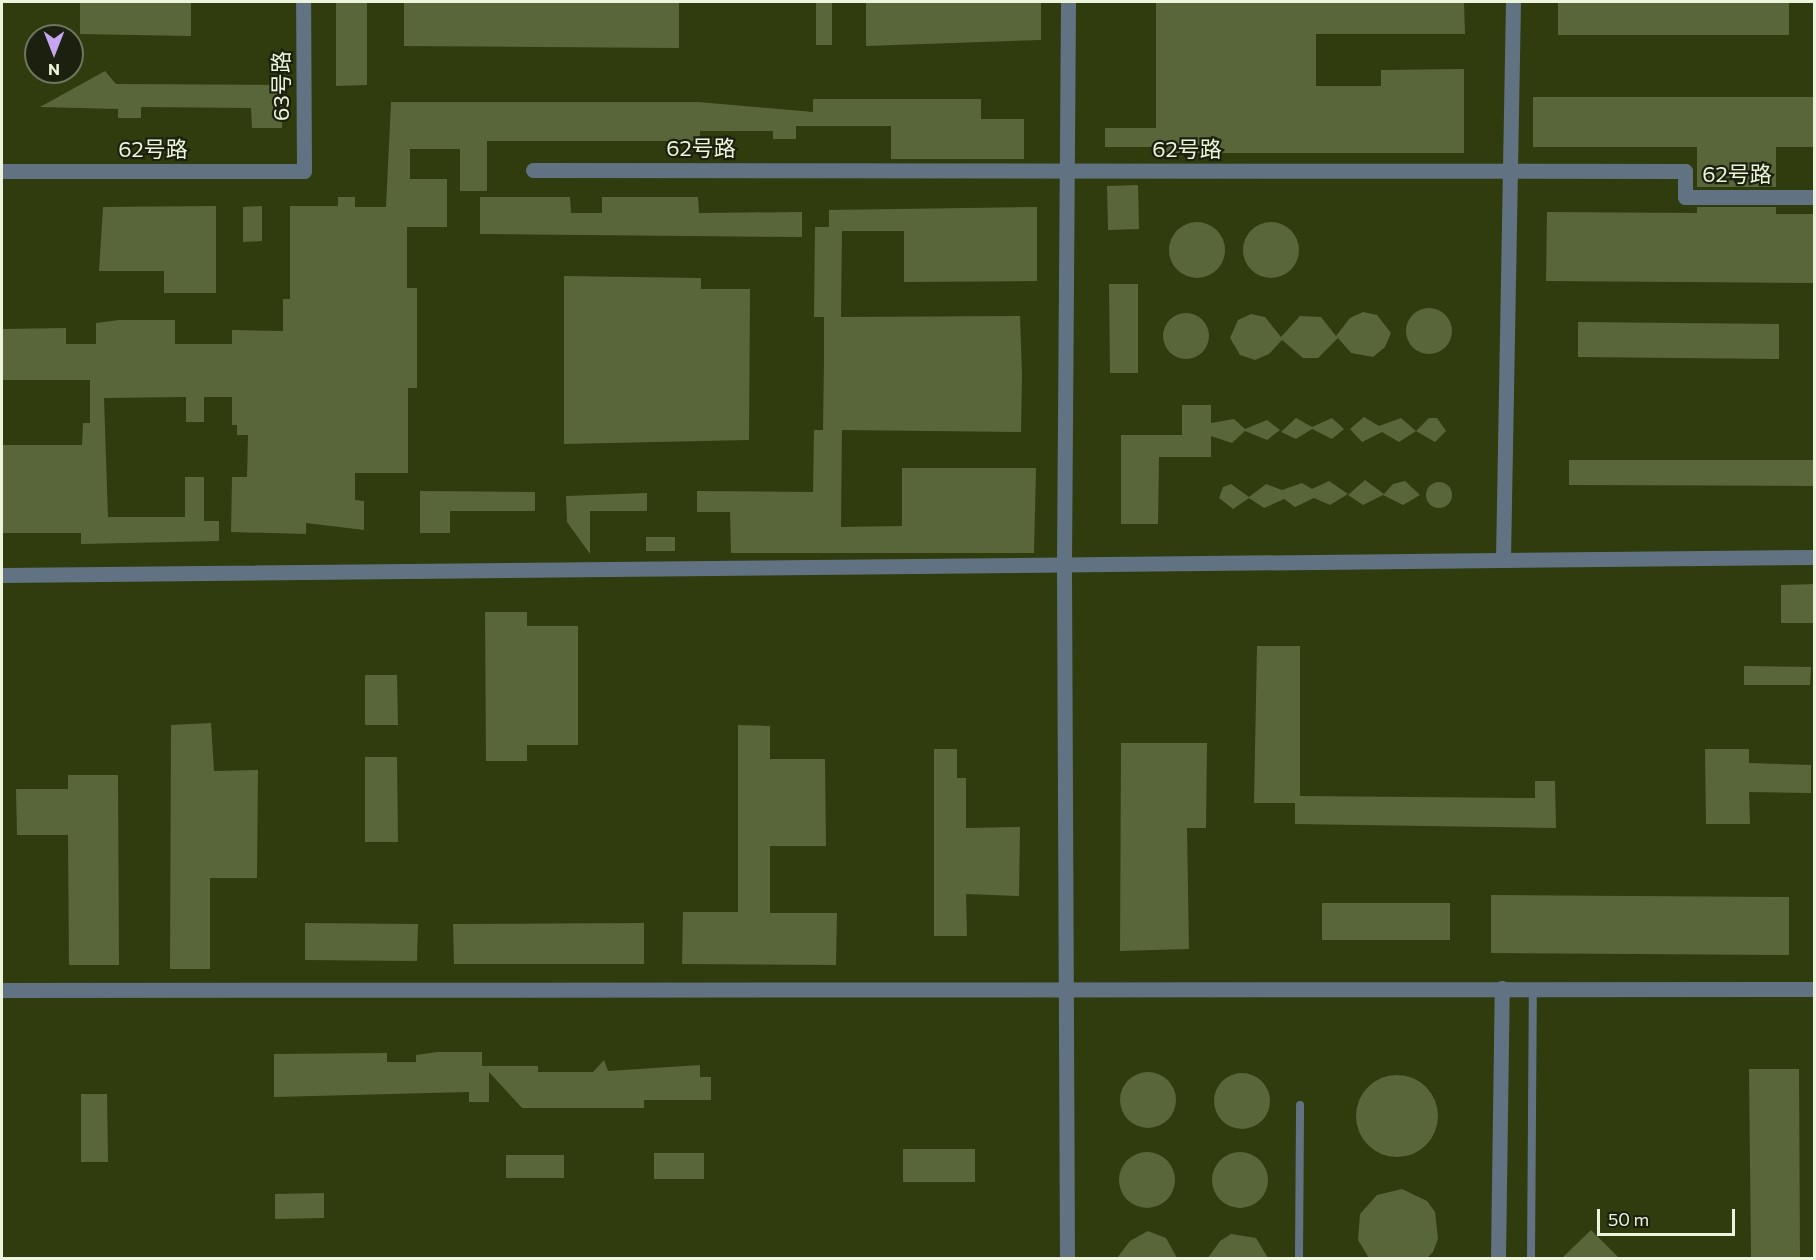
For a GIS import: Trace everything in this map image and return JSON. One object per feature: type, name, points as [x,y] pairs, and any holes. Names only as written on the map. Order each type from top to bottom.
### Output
[{"type":"street","name":"63号路","points":[[303,2],[304,171]]},
{"type":"street","points":[[1067,1258],[1064,562],[1068,2]]},
{"type":"street","points":[[1503,558],[1513,2]]},
{"type":"street","name":"62号路","points":[[533,170],[1685,171],[1685,197],[1815,197]]},
{"type":"street","name":"62号路","points":[[2,171],[304,171]]},
{"type":"street","points":[[2,575],[1064,562],[1815,557]]},
{"type":"street","points":[[2,990],[1066,986],[1815,988]]},
{"type":"street","points":[[1498,1258],[1502,988]]},
{"type":"lane","points":[[1531,1258],[1533,988]]},
{"type":"lane","points":[[1299,1258],[1300,1106]]},
{"type":"building","points":[[80,2],[191,2],[191,36],[84,34],[84,24],[80,24]]},
{"type":"building","points":[[336,2],[367,2],[367,85],[336,86]]},
{"type":"building","points":[[404,2],[679,2],[679,48],[404,46]]},
{"type":"building","points":[[816,2],[832,2],[832,45],[816,45]]},
{"type":"building","points":[[866,2],[1041,2],[1041,40],[866,46]]},
{"type":"building","points":[[1156,2],[1464,2],[1465,34],[1316,34],[1316,86],[1381,86],[1381,70],[1464,69],[1464,153],[1155,153],[1155,147],[1105,147],[1105,128],[1156,128]]},
{"type":"building","points":[[1558,2],[1789,2],[1789,35],[1558,35]]},
{"type":"building","points":[[105,71],[116,84],[283,85],[282,128],[252,128],[251,108],[141,107],[141,118],[118,118],[118,109],[40,107]]},
{"type":"building","points":[[1533,97],[1815,97],[1815,147],[1776,147],[1776,187],[1697,187],[1697,147],[1533,147]]},
{"type":"building","points":[[813,99],[981,99],[981,119],[1024,119],[1024,159],[891,159],[891,126],[796,126],[796,139],[773,139],[773,131],[700,131],[700,141],[487,141],[487,191],[460,191],[460,149],[410,149],[410,179],[447,179],[447,227],[407,227],[407,288],[417,288],[417,388],[408,388],[408,473],[355,473],[355,500],[364,501],[364,530],[306,523],[306,534],[231,532],[232,477],[247,477],[248,435],[237,435],[237,425],[232,425],[232,397],[204,397],[204,422],[186,422],[186,397],[104,398],[108,517],[185,517],[185,477],[204,477],[204,521],[219,521],[219,541],[81,544],[81,533],[2,533],[2,445],[82,445],[83,423],[90,423],[90,380],[2,380],[2,329],[66,328],[66,344],[96,344],[96,323],[119,320],[175,320],[175,344],[232,344],[232,330],[283,331],[283,299],[290,299],[290,206],[338,206],[338,197],[355,197],[355,207],[386,207],[391,102],[698,102],[813,112]]},
{"type":"building","points":[[1138,185],[1139,229],[1108,230],[1107,186]]},
{"type":"building","points":[[480,197],[570,197],[571,213],[602,213],[602,197],[698,197],[699,213],[802,212],[802,237],[480,234]]},
{"type":"building","points":[[216,206],[216,293],[164,293],[164,271],[99,271],[103,207]]},
{"type":"building","points":[[262,206],[262,241],[243,242],[243,207]]},
{"type":"building","points":[[1037,207],[1037,281],[904,282],[904,231],[842,231],[841,317],[1020,316],[1021,432],[842,430],[841,527],[902,526],[902,468],[1036,468],[1034,553],[731,553],[730,512],[697,512],[697,491],[813,492],[814,430],[823,430],[824,359],[824,317],[814,317],[815,227],[829,227],[829,210]]},
{"type":"building","points":[[1697,207],[1776,207],[1776,214],[1815,214],[1815,283],[1546,281],[1547,212],[1697,213]]},
{"type":"building","points":[[1192,222],[1202,222],[1217,230],[1223,239],[1225,250],[1223,261],[1217,270],[1202,278],[1192,278],[1181,273],[1174,266],[1169,255],[1169,245],[1174,234],[1181,227]]},
{"type":"building","points":[[1266,222],[1276,222],[1291,230],[1297,239],[1299,250],[1297,261],[1291,270],[1276,278],[1266,278],[1255,273],[1248,266],[1243,255],[1243,245],[1248,234],[1255,227]]},
{"type":"building","points":[[564,276],[701,278],[701,289],[750,289],[749,440],[564,444]]},
{"type":"building","points":[[1109,284],[1138,284],[1138,373],[1110,373]]},
{"type":"building","points":[[1429,308],[1445,315],[1452,331],[1445,347],[1429,354],[1413,347],[1406,331],[1413,315]]},
{"type":"building","points":[[1363,312],[1377,315],[1391,333],[1385,347],[1373,357],[1351,353],[1338,338],[1318,358],[1303,358],[1282,340],[1269,354],[1255,360],[1240,355],[1230,338],[1238,320],[1251,314],[1265,317],[1281,337],[1300,316],[1321,317],[1336,336],[1350,318]]},
{"type":"building","points":[[1186,313],[1202,320],[1209,336],[1202,352],[1186,359],[1170,352],[1163,336],[1170,320]]},
{"type":"building","points":[[1578,322],[1779,324],[1779,359],[1578,357]]},
{"type":"building","points":[[1182,405],[1211,405],[1211,423],[1234,419],[1245,429],[1267,420],[1280,430],[1267,440],[1245,431],[1232,443],[1211,436],[1211,457],[1159,457],[1158,524],[1121,524],[1121,435],[1182,435]]},
{"type":"building","points":[[1364,417],[1379,426],[1401,418],[1416,431],[1399,442],[1382,432],[1362,442],[1350,429]]},
{"type":"building","points":[[1296,418],[1312,427],[1332,418],[1344,429],[1332,439],[1312,429],[1296,439],[1281,432]]},
{"type":"building","points":[[1429,418],[1437,418],[1446,431],[1435,442],[1416,431]]},
{"type":"building","points":[[1569,460],[1815,460],[1815,486],[1569,485]]},
{"type":"building","points":[[1365,480],[1384,494],[1393,484],[1405,481],[1420,495],[1403,505],[1383,495],[1363,505],[1348,495]]},
{"type":"building","points":[[1329,481],[1348,494],[1330,505],[1314,498],[1295,507],[1284,499],[1264,508],[1249,498],[1233,509],[1219,498],[1223,487],[1231,484],[1249,497],[1266,484],[1282,490],[1302,483],[1312,489]]},
{"type":"building","points":[[1439,482],[1448,486],[1452,495],[1448,504],[1439,508],[1430,504],[1426,495],[1430,486]]},
{"type":"building","points":[[420,491],[535,492],[535,511],[450,511],[450,533],[420,533]]},
{"type":"building","points":[[647,493],[647,511],[590,511],[590,554],[567,522],[566,496]]},
{"type":"building","points":[[646,537],[675,537],[675,551],[646,551]]},
{"type":"building","points":[[1815,584],[1815,623],[1781,623],[1781,585]]},
{"type":"building","points":[[485,612],[527,612],[527,626],[578,626],[578,745],[527,745],[527,761],[486,761]]},
{"type":"building","points":[[1257,646],[1300,646],[1300,796],[1535,798],[1535,781],[1555,781],[1556,828],[1295,824],[1295,803],[1254,803]]},
{"type":"building","points":[[1744,666],[1811,667],[1810,685],[1744,685]]},
{"type":"building","points":[[365,675],[397,675],[398,725],[365,725]]},
{"type":"building","points":[[211,723],[214,771],[258,770],[257,878],[210,878],[210,969],[170,969],[171,725]]},
{"type":"building","points":[[738,725],[770,726],[770,759],[825,759],[826,846],[770,846],[770,913],[837,913],[836,965],[682,964],[683,912],[738,912]]},
{"type":"building","points":[[1121,743],[1207,743],[1206,828],[1187,828],[1189,949],[1120,951]]},
{"type":"building","points":[[934,749],[957,749],[957,778],[966,778],[966,828],[1020,827],[1019,896],[966,894],[967,936],[934,936]]},
{"type":"building","points":[[1705,749],[1749,749],[1749,763],[1811,765],[1811,793],[1749,792],[1750,824],[1706,824]]},
{"type":"building","points":[[365,757],[397,757],[398,842],[365,842]]},
{"type":"building","points":[[68,775],[118,775],[119,965],[69,965],[68,835],[17,835],[16,789],[68,789]]},
{"type":"building","points":[[1491,895],[1789,897],[1789,955],[1491,953]]},
{"type":"building","points":[[1322,903],[1450,903],[1450,940],[1322,940]]},
{"type":"building","points":[[305,923],[418,924],[417,961],[305,960]]},
{"type":"building","points":[[644,923],[644,964],[454,964],[453,924]]},
{"type":"building","points":[[437,1052],[482,1052],[482,1066],[538,1066],[538,1072],[593,1072],[604,1060],[608,1071],[700,1065],[700,1077],[711,1077],[711,1100],[644,1100],[644,1108],[522,1108],[489,1072],[489,1102],[469,1102],[469,1092],[274,1097],[274,1054],[387,1053],[387,1062],[416,1062],[416,1055]]},
{"type":"building","points":[[1749,1069],[1799,1069],[1800,1258],[1751,1258]]},
{"type":"building","points":[[1142,1072],[1154,1072],[1168,1080],[1176,1094],[1174,1111],[1168,1120],[1154,1128],[1142,1128],[1125,1116],[1120,1106],[1120,1094],[1132,1077]]},
{"type":"building","points":[[1236,1073],[1248,1073],[1258,1077],[1266,1085],[1270,1101],[1266,1117],[1258,1125],[1248,1129],[1236,1129],[1226,1125],[1218,1117],[1214,1107],[1214,1095],[1218,1085],[1226,1077]]},
{"type":"building","points":[[1397,1075],[1413,1078],[1426,1087],[1435,1100],[1438,1116],[1435,1132],[1426,1145],[1413,1154],[1397,1157],[1381,1154],[1368,1145],[1359,1132],[1356,1116],[1359,1100],[1368,1087],[1381,1078]]},
{"type":"building","points":[[81,1094],[107,1094],[108,1162],[81,1162]]},
{"type":"building","points":[[903,1149],[975,1149],[975,1182],[903,1182]]},
{"type":"building","points":[[1141,1152],[1153,1152],[1163,1156],[1171,1164],[1175,1180],[1171,1196],[1163,1204],[1153,1208],[1141,1208],[1131,1204],[1123,1196],[1119,1186],[1119,1174],[1123,1164],[1131,1156]]},
{"type":"building","points":[[1234,1152],[1246,1152],[1256,1156],[1264,1164],[1268,1180],[1264,1196],[1256,1204],[1246,1208],[1234,1208],[1224,1204],[1216,1196],[1212,1186],[1212,1174],[1216,1164],[1224,1156]]},
{"type":"building","points":[[654,1153],[704,1153],[704,1179],[654,1179]]},
{"type":"building","points":[[506,1155],[564,1155],[564,1178],[506,1178]]},
{"type":"building","points":[[1402,1189],[1427,1201],[1435,1212],[1438,1239],[1433,1252],[1427,1258],[1369,1258],[1358,1240],[1360,1214],[1377,1195]]},
{"type":"building","points":[[324,1193],[324,1218],[275,1219],[275,1194]]},
{"type":"building","points":[[1591,1230],[1619,1258],[1562,1258]]},
{"type":"building","points":[[1148,1231],[1166,1238],[1177,1258],[1117,1258],[1130,1241]]},
{"type":"building","points":[[1231,1234],[1256,1238],[1268,1258],[1208,1258],[1220,1241]]}]
